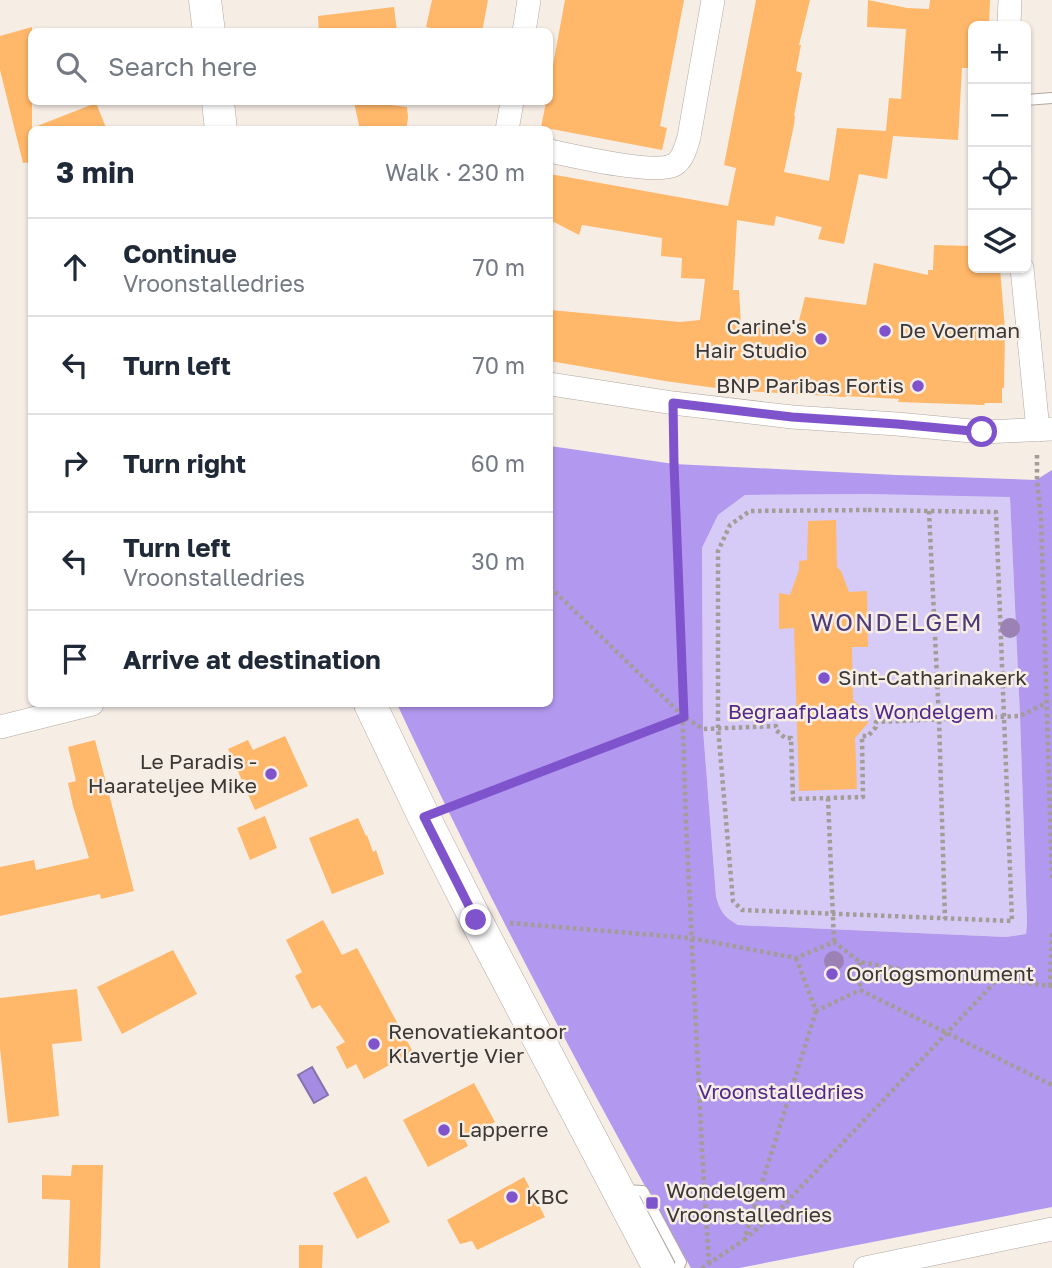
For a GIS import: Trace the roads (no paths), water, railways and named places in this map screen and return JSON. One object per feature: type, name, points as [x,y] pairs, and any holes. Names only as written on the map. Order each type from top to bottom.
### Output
[{"type":"street","points":[[205,0],[208,28]]},
{"type":"street","points":[[525,28],[529,0]]},
{"type":"street","points":[[553,152],[648,168],[663,168],[676,164],[684,153],[688,137],[713,0]]},
{"type":"street","points":[[1009,21],[1010,0]]},
{"type":"street","points":[[218,105],[221,126]]},
{"type":"street","points":[[508,126],[511,105]]},
{"type":"street","points":[[553,384],[673,403],[792,417],[982,432],[1045,430],[1022,273]]},
{"type":"street","points":[[0,727],[80,707]]},
{"type":"street","points":[[371,707],[476,920],[659,1268]]},
{"type":"street","points":[[864,1268],[1052,1229]]},
{"type":"lane","points":[[1031,100],[1052,98]]},
{"type":"lane","points":[[617,1190],[643,1191],[681,1262],[678,1268]]},
{"type":"place","name":"De Voerman","points":[[885,331]]},
{"type":"place","name":"Carine's Hair Studio","points":[[821,339]]},
{"type":"place","name":"BNP Paribas Fortis","points":[[918,386]]},
{"type":"place","name":"Sint-Catharinakerk","points":[[824,678]]},
{"type":"place","name":"Le Paradis - Haarateljee Mike","points":[[271,774]]},
{"type":"place","name":"Oorlogsmonument","points":[[832,974]]},
{"type":"place","name":"Renovatiekantoor Klavertje Vier","points":[[374,1044]]},
{"type":"place","name":"Lapperre","points":[[444,1130]]},
{"type":"place","name":"KBC","points":[[512,1197]]},
{"type":"place","name":"Wondelgem Vroonstalledries","points":[[652,1203]]},
{"type":"district","name":"WONDELGEM","points":[[897,623]]},
{"type":"park label","name":"Begraafplaats Wondelgem","points":[[861,712]]},
{"type":"park label","name":"Vroonstalledries","points":[[781,1092]]}]
